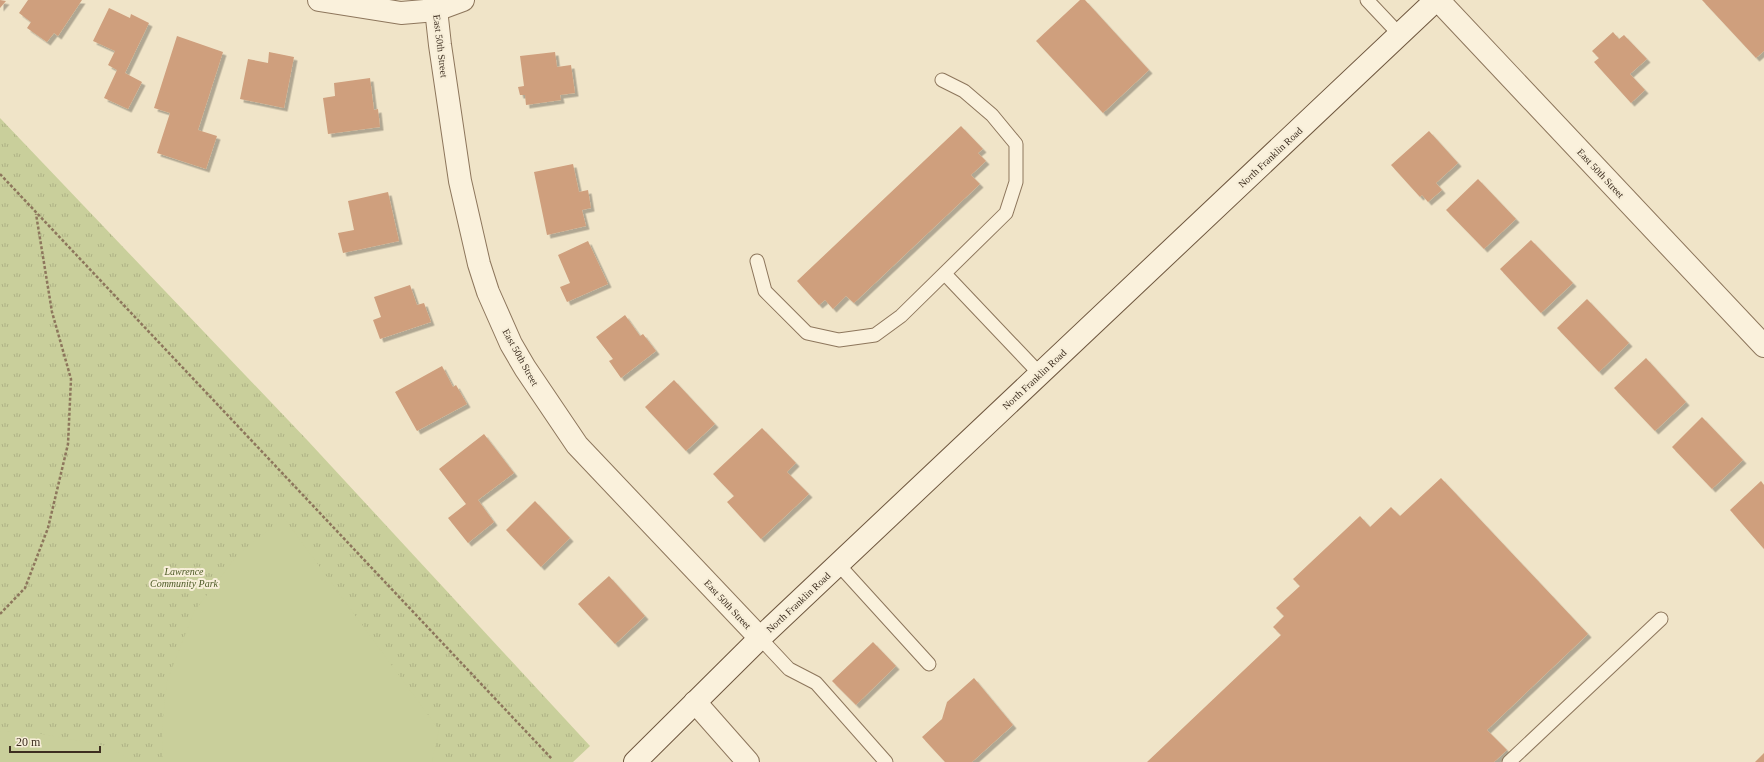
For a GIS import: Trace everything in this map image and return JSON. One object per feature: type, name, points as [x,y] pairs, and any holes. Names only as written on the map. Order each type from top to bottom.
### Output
[{"type":"street","points":[[318,0],[401,12],[464,0]]},
{"type":"street","name":"East 50th Street","points":[[1437,0],[1764,346]]},
{"type":"street","name":"North Franklin Road","points":[[635,762],[760,638],[1437,0]]},
{"type":"street","name":"East 50th Street","points":[[435,5],[460,181],[479,264],[488,292],[511,344],[525,368],[577,445],[760,638]]},
{"type":"street","points":[[695,702],[748,762]]},
{"type":"lane","points":[[1367,0],[1400,34]]},
{"type":"lane","points":[[757,261],[765,291],[807,333],[839,340],[875,335],[901,316],[945,274],[1006,213],[1016,182],[1016,144],[992,114],[964,91],[942,80]]},
{"type":"lane","points":[[945,274],[1040,374]]},
{"type":"lane","points":[[838,564],[929,664]]},
{"type":"lane","points":[[1509,762],[1661,618]]},
{"type":"lane","points":[[760,638],[789,668],[816,683],[886,762]]},
{"type":"path","points":[[0,174],[552,759]]},
{"type":"path","points":[[0,614],[25,588],[48,528],[68,444],[71,379],[52,312],[36,213]]},
{"type":"green space","name":"Lawrence Community Park","points":[[0,118],[308,441],[590,746],[573,762],[0,762]]},
{"type":"green space","points":[[284,518],[439,730],[432,762],[163,762],[162,727],[167,681],[194,612],[237,555]]},
{"type":"green space","points":[[26,731],[107,746],[133,762],[0,762],[0,732]]},
{"type":"building","points":[[0,0],[6,1],[0,8]]},
{"type":"building","points":[[28,0],[82,0],[58,36],[54,33],[47,42],[27,28],[31,22],[19,13]]},
{"type":"building","points":[[1080,0],[1085,0],[1149,70],[1103,113],[1036,41]]},
{"type":"building","points":[[1702,0],[1764,0],[1764,51],[1756,58]]},
{"type":"building","points":[[109,8],[130,18],[131,14],[149,23],[125,73],[142,82],[128,109],[104,98],[117,70],[108,65],[115,51],[93,41]]},
{"type":"building","points":[[1613,32],[1619,39],[1624,35],[1647,59],[1630,74],[1645,90],[1631,103],[1594,62],[1599,58],[1592,51]]},
{"type":"building","points":[[177,36],[223,52],[198,130],[217,136],[206,169],[157,153],[170,113],[154,108]]},
{"type":"building","points":[[269,52],[294,57],[284,108],[240,99],[248,59],[268,63]]},
{"type":"building","points":[[555,52],[557,67],[571,65],[575,93],[560,95],[561,100],[526,105],[525,95],[520,95],[518,87],[524,86],[520,56]]},
{"type":"building","points":[[370,78],[374,110],[378,109],[380,127],[328,134],[323,98],[335,96],[334,83]]},
{"type":"building","points":[[961,126],[983,149],[978,153],[986,161],[971,175],[980,184],[854,303],[846,296],[833,309],[825,300],[819,305],[797,281]]},
{"type":"building","points":[[1429,131],[1458,163],[1436,183],[1442,190],[1428,202],[1422,195],[1420,197],[1391,165]]},
{"type":"building","points":[[573,164],[579,192],[588,190],[591,208],[582,210],[586,226],[547,235],[534,172]]},
{"type":"building","points":[[1478,179],[1516,219],[1484,249],[1446,210]]},
{"type":"building","points":[[388,192],[399,241],[343,253],[338,233],[354,230],[348,201]]},
{"type":"building","points":[[1531,240],[1573,283],[1541,313],[1500,269]]},
{"type":"building","points":[[588,241],[608,284],[567,302],[560,287],[570,283],[558,255]]},
{"type":"building","points":[[410,285],[417,305],[424,303],[431,322],[380,339],[373,320],[381,317],[374,297]]},
{"type":"building","points":[[1587,299],[1629,343],[1599,372],[1557,328]]},
{"type":"building","points":[[625,315],[640,336],[643,334],[656,351],[621,378],[609,361],[613,359],[596,337]]},
{"type":"building","points":[[1646,358],[1686,402],[1655,431],[1614,388]]},
{"type":"building","points":[[442,366],[453,387],[456,385],[467,404],[417,431],[395,392]]},
{"type":"building","points":[[674,380],[715,424],[686,451],[645,407]]},
{"type":"building","points":[[1702,417],[1743,460],[1712,489],[1672,447]]},
{"type":"building","points":[[762,428],[796,463],[787,472],[809,494],[761,539],[727,502],[734,496],[713,474]]},
{"type":"building","points":[[484,434],[514,473],[478,500],[494,522],[468,543],[448,518],[466,504],[439,469]]},
{"type":"building","points":[[1441,478],[1588,634],[1487,730],[1507,750],[1494,762],[1147,762],[1281,635],[1273,627],[1284,616],[1276,608],[1300,586],[1293,579],[1360,516],[1370,527],[1391,507],[1400,516]]},
{"type":"building","points":[[1761,481],[1764,485],[1764,549],[1730,510]]},
{"type":"building","points":[[535,501],[570,538],[541,567],[506,530]]},
{"type":"building","points":[[609,576],[645,616],[615,644],[578,604]]},
{"type":"building","points":[[873,642],[896,666],[856,705],[832,681]]},
{"type":"building","points":[[974,678],[1013,725],[972,762],[945,762],[922,737],[942,719],[947,702]]},
{"type":"building","points":[[1764,753],[1764,762],[1755,762]]}]
